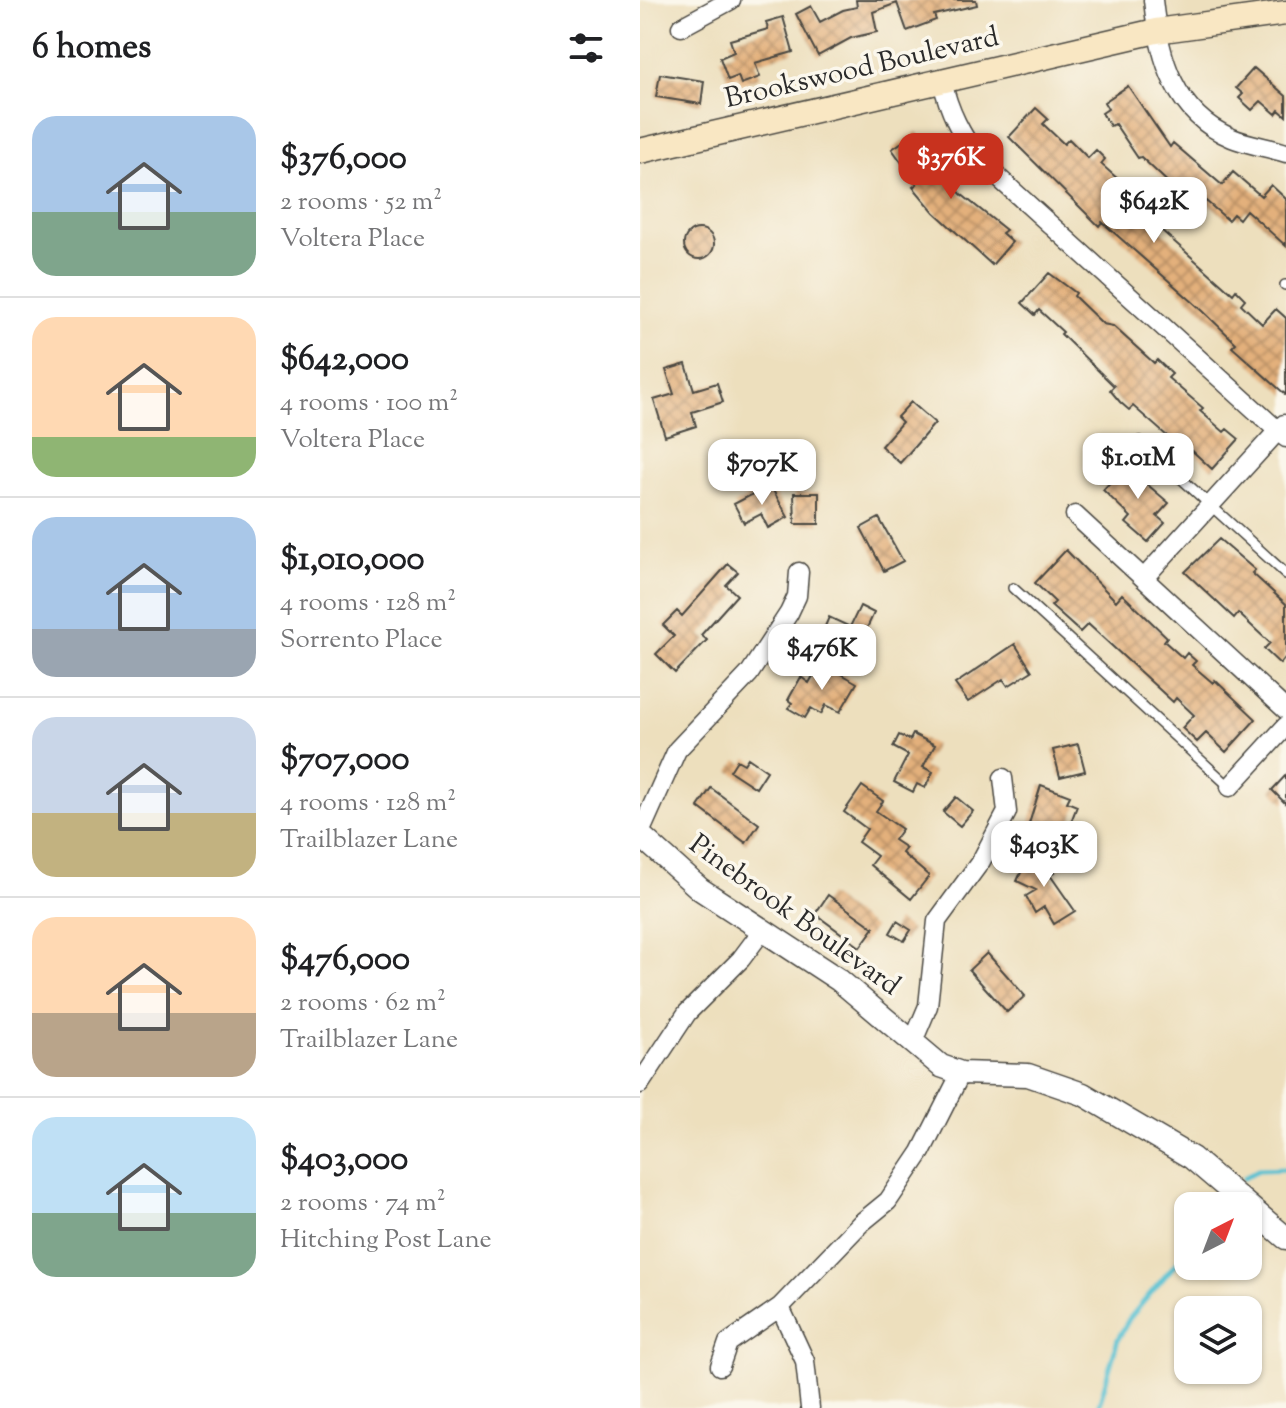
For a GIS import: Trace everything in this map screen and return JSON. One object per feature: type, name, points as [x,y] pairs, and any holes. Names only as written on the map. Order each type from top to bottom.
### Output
[{"type":"main road","name":"Brookswood Boulevard","points":[[640,151],[1156,31],[1286,13]]},
{"type":"street","points":[[681,27],[731,0]]},
{"type":"street","points":[[1153,0],[1156,31],[1174,89],[1189,109],[1230,137],[1286,153]]},
{"type":"street","points":[[942,81],[947,105],[979,160],[1283,430],[1144,578]]},
{"type":"street","points":[[1075,515],[1286,710]]},
{"type":"street","points":[[640,834],[677,750],[749,674],[789,613],[797,596],[799,572]]},
{"type":"street","points":[[1230,787],[1286,726]]},
{"type":"street","points":[[912,1044],[932,990],[937,921],[981,861],[1007,812],[1003,778]]},
{"type":"street","name":"Pinebrook Boulevard","points":[[640,834],[700,889],[839,980],[941,1066],[961,1073],[1028,1075],[1083,1094],[1192,1158],[1286,1238]]},
{"type":"street","points":[[640,1084],[687,1013],[741,959],[762,931]]},
{"type":"street","points":[[720,1366],[728,1343],[780,1307],[861,1223],[888,1201],[921,1152],[961,1073]]},
{"type":"street","points":[[780,1307],[805,1361],[810,1408]]},
{"type":"lane","points":[[1140,441],[1286,574]]},
{"type":"lane","points":[[1013,588],[1230,787]]},
{"type":"building","points":[[856,0],[976,0],[977,5],[934,15],[936,20],[907,31],[897,3],[873,12],[877,32],[851,38],[818,56],[796,14],[811,6],[820,22],[843,10],[857,7]]},
{"type":"building","points":[[783,17],[793,52],[755,63],[760,77],[741,84],[738,76],[728,80],[720,58],[734,52],[730,40],[768,29],[766,22]]},
{"type":"building","points":[[1254,68],[1286,96],[1286,116],[1279,110],[1276,114],[1261,101],[1252,110],[1239,98],[1243,94],[1236,88]]},
{"type":"building","points":[[660,74],[704,81],[701,104],[656,97]]},
{"type":"building","points":[[1128,86],[1170,147],[1173,143],[1222,185],[1233,172],[1261,196],[1271,185],[1286,199],[1286,246],[1246,210],[1239,219],[1233,214],[1228,220],[1206,201],[1200,207],[1188,196],[1183,201],[1174,193],[1176,190],[1141,157],[1138,158],[1115,124],[1110,126],[1102,113],[1108,109],[1104,102]]},
{"type":"building","points":[[1036,108],[1048,119],[1043,124],[1064,144],[1069,139],[1088,158],[1096,150],[1105,159],[1101,164],[1139,198],[1146,208],[1142,213],[1233,294],[1236,290],[1245,299],[1241,304],[1262,324],[1276,309],[1286,318],[1286,395],[1232,347],[1236,343],[1203,311],[1102,222],[1099,226],[1009,137]]},
{"type":"building","points":[[917,132],[933,160],[961,194],[1006,230],[1002,233],[1012,242],[992,265],[934,212],[913,187],[917,184],[892,149]]},
{"type":"building","points":[[699,229],[710,233],[714,244],[710,255],[699,259],[688,255],[684,244],[688,233]]},
{"type":"building","points":[[1049,273],[1076,293],[1074,296],[1103,324],[1113,326],[1154,363],[1157,360],[1172,374],[1168,378],[1203,408],[1200,411],[1224,432],[1227,429],[1239,439],[1212,469],[1188,447],[1184,451],[1133,406],[1129,410],[1110,390],[1114,386],[1061,334],[1063,332],[1039,310],[1035,315],[1022,303]]},
{"type":"building","points":[[686,364],[694,390],[717,383],[723,402],[692,412],[696,426],[665,436],[654,400],[674,394],[666,370]]},
{"type":"building","points":[[911,402],[935,423],[900,463],[881,446],[902,422],[897,417]]},
{"type":"building","points":[[1130,461],[1146,476],[1142,480],[1169,503],[1157,516],[1165,523],[1148,542],[1126,523],[1131,517],[1103,490]]},
{"type":"building","points":[[770,485],[788,517],[768,528],[761,514],[744,523],[734,504]]},
{"type":"building","points":[[794,493],[819,493],[819,524],[795,524]]},
{"type":"building","points":[[879,518],[903,561],[884,571],[861,528]]},
{"type":"building","points":[[1219,539],[1255,570],[1252,573],[1286,604],[1286,657],[1280,664],[1264,649],[1270,643],[1238,613],[1234,618],[1185,572]]},
{"type":"building","points":[[1066,550],[1116,601],[1122,594],[1167,637],[1164,641],[1183,658],[1187,653],[1196,661],[1192,665],[1213,683],[1215,680],[1256,719],[1226,752],[1206,733],[1197,742],[1182,728],[1194,715],[1176,698],[1173,702],[1088,624],[1080,632],[1051,606],[1055,602],[1035,583]]},
{"type":"building","points":[[728,564],[738,572],[726,585],[737,595],[701,635],[707,640],[675,673],[656,654],[674,636],[663,625],[677,611],[682,616]]},
{"type":"building","points":[[860,606],[874,613],[855,654],[820,638],[829,617],[850,627]]},
{"type":"building","points":[[1015,644],[1032,671],[1008,686],[1003,679],[968,702],[955,684]]},
{"type":"building","points":[[821,662],[857,683],[840,712],[826,705],[821,714],[811,708],[805,718],[788,708],[792,703],[788,700],[801,677],[809,683]]},
{"type":"building","points":[[913,734],[935,745],[923,767],[933,772],[925,788],[917,784],[913,792],[894,782],[908,755],[893,747],[899,735],[910,740]]},
{"type":"building","points":[[1078,744],[1085,771],[1060,777],[1053,750]]},
{"type":"building","points":[[748,758],[767,771],[756,788],[730,771],[737,760],[744,764]]},
{"type":"building","points":[[1286,775],[1286,804],[1272,790]]},
{"type":"building","points":[[1041,785],[1070,796],[1067,802],[1077,806],[1064,840],[1084,848],[1078,863],[1028,844],[1035,827],[1029,824]]},
{"type":"building","points":[[862,786],[883,801],[876,811],[902,829],[894,840],[906,848],[902,853],[929,876],[911,899],[870,865],[877,856],[858,842],[867,829],[844,812]]},
{"type":"building","points":[[711,788],[759,824],[746,843],[698,807]]},
{"type":"building","points":[[956,797],[973,811],[960,826],[943,812]]},
{"type":"building","points":[[1032,849],[1054,873],[1050,875],[1075,911],[1054,924],[1044,907],[1035,913],[1026,896],[1036,890],[1017,881]]},
{"type":"building","points":[[828,895],[874,928],[860,947],[815,914]]},
{"type":"building","points":[[897,921],[911,930],[904,941],[890,933]]},
{"type":"building","points":[[987,953],[1025,996],[1007,1012],[969,970]]},
{"type":"waterway","points":[[1244,1178],[1258,1170],[1286,1169]]},
{"type":"waterway","points":[[1098,1408],[1118,1339],[1129,1319],[1174,1266]]}]
